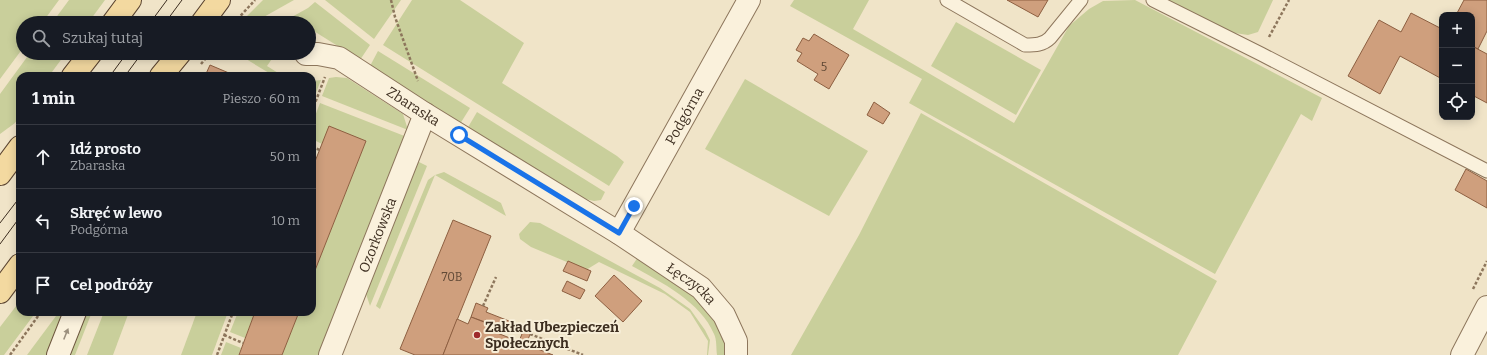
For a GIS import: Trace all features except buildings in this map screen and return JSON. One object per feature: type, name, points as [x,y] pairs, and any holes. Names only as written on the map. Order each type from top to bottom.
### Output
[{"type":"main road","points":[[118,16],[130,0]]},
{"type":"main road","points":[[207,16],[219,0]]},
{"type":"main road","points":[[76,72],[86,60]]},
{"type":"main road","points":[[165,72],[175,60]]},
{"type":"main road","points":[[0,174],[16,152]]},
{"type":"main road","points":[[0,292],[16,271]]},
{"type":"street","name":"Podgórna","points":[[619,233],[749,0]]},
{"type":"street","name":"Zbaraska","points":[[316,54],[330,55],[339,58],[425,114],[619,233]]},
{"type":"street","name":"Ozorkowska","points":[[330,355],[425,114]]},
{"type":"street","name":"Łęczycka","points":[[619,233],[701,288],[724,315],[736,341],[736,355]]},
{"type":"street","points":[[1462,355],[1487,307]]},
{"type":"street","points":[[58,355],[73,316]]},
{"type":"lane","points":[[948,0],[1025,45],[1045,43],[1081,0]]},
{"type":"lane","points":[[1153,0],[1487,171]]},
{"type":"path","points":[[240,16],[255,0]]},
{"type":"path","points":[[391,0],[394,17],[424,97],[425,114]]},
{"type":"path","points":[[1261,54],[1289,0]]},
{"type":"path","points":[[316,100],[324,79],[330,55]]},
{"type":"path","points":[[316,148],[320,150]]},
{"type":"path","points":[[483,306],[496,277]]},
{"type":"path","points":[[10,355],[38,316]]},
{"type":"path","points":[[217,355],[232,316]]},
{"type":"path","points":[[530,334],[583,355]]},
{"type":"path","points":[[224,336],[243,343]]},
{"type":"green space","points":[[0,0],[59,0],[47,16],[16,16],[16,57],[0,79]]},
{"type":"green space","points":[[69,0],[105,0],[93,16],[57,16]]},
{"type":"green space","points":[[263,0],[294,0],[265,16],[247,16]]},
{"type":"green space","points":[[325,0],[401,0],[374,39]]},
{"type":"green space","points":[[412,0],[460,0],[524,43],[502,83],[617,156],[624,162],[609,186],[383,45]]},
{"type":"green space","points":[[794,0],[869,0],[853,29],[1014,123],[1069,26],[1089,9],[1103,1],[1135,0],[1322,98],[1312,121],[1301,114],[1215,274],[909,103],[922,79],[790,6]]},
{"type":"green space","points":[[1165,0],[1273,0],[1258,32],[1248,35],[1228,32]]},
{"type":"green space","points":[[315,2],[370,45],[360,60],[316,32],[316,16],[294,16]]},
{"type":"green space","points":[[956,22],[1041,70],[1016,115],[931,66]]},
{"type":"green space","points":[[378,51],[470,108],[460,124],[370,66]]},
{"type":"green space","points":[[25,60],[61,60],[52,72],[16,72]]},
{"type":"green space","points":[[248,60],[271,60],[267,66],[277,72],[267,72]]},
{"type":"green space","points":[[16,72],[16,121],[0,134],[0,94]]},
{"type":"green space","points":[[329,78],[347,78],[403,114],[408,130],[322,96]]},
{"type":"green space","points":[[745,79],[868,151],[829,216],[705,149]]},
{"type":"green space","points":[[321,80],[316,93],[316,81]]},
{"type":"green space","points":[[320,103],[407,137],[319,355],[282,355],[297,316],[316,316],[316,268],[366,141],[322,144],[316,141],[316,114]]},
{"type":"green space","points":[[477,112],[605,192],[601,200],[594,201],[576,197],[467,129]]},
{"type":"green space","points":[[921,113],[1217,281],[1178,355],[791,355],[859,235]]},
{"type":"green space","points":[[417,161],[427,166],[370,306],[365,291]]},
{"type":"green space","points":[[444,172],[501,203],[506,216],[435,175]]},
{"type":"green space","points":[[435,175],[380,309],[376,306],[428,180]]},
{"type":"green space","points":[[530,222],[540,223],[660,288],[690,309],[705,330],[710,340],[708,355],[708,341],[690,312],[665,294],[599,262],[586,270],[531,247],[520,239],[519,234]]},
{"type":"green space","points":[[638,257],[704,303],[726,338],[727,355],[717,355],[715,336],[700,312],[679,294],[632,266]]},
{"type":"green space","points":[[16,306],[16,316],[33,316],[4,355],[0,355],[0,327]]},
{"type":"green space","points":[[56,316],[62,316],[47,355],[27,355]]},
{"type":"green space","points":[[83,316],[90,316],[75,355],[68,355]]},
{"type":"green space","points":[[102,316],[128,316],[113,355],[87,355]]},
{"type":"green space","points":[[196,316],[227,316],[212,355],[181,355]]},
{"type":"green space","points":[[236,316],[253,316],[245,338],[230,332]]},
{"type":"green space","points":[[226,342],[241,348],[239,355],[221,355]]},
{"type":"tram line","points":[[155,16],[167,0]]},
{"type":"tram line","points":[[170,16],[182,0]]},
{"type":"tram line","points":[[113,72],[122,60]]},
{"type":"tram line","points":[[128,72],[137,60]]},
{"type":"tram line","points":[[0,223],[16,202]]},
{"type":"tram line","points":[[0,244],[16,222]]},
{"type":"place","name":"Zakład Ubezpieczeń Społecznych","points":[[477,335]]},
{"type":"route","points":[[459,135],[619,233],[634,206]]}]
